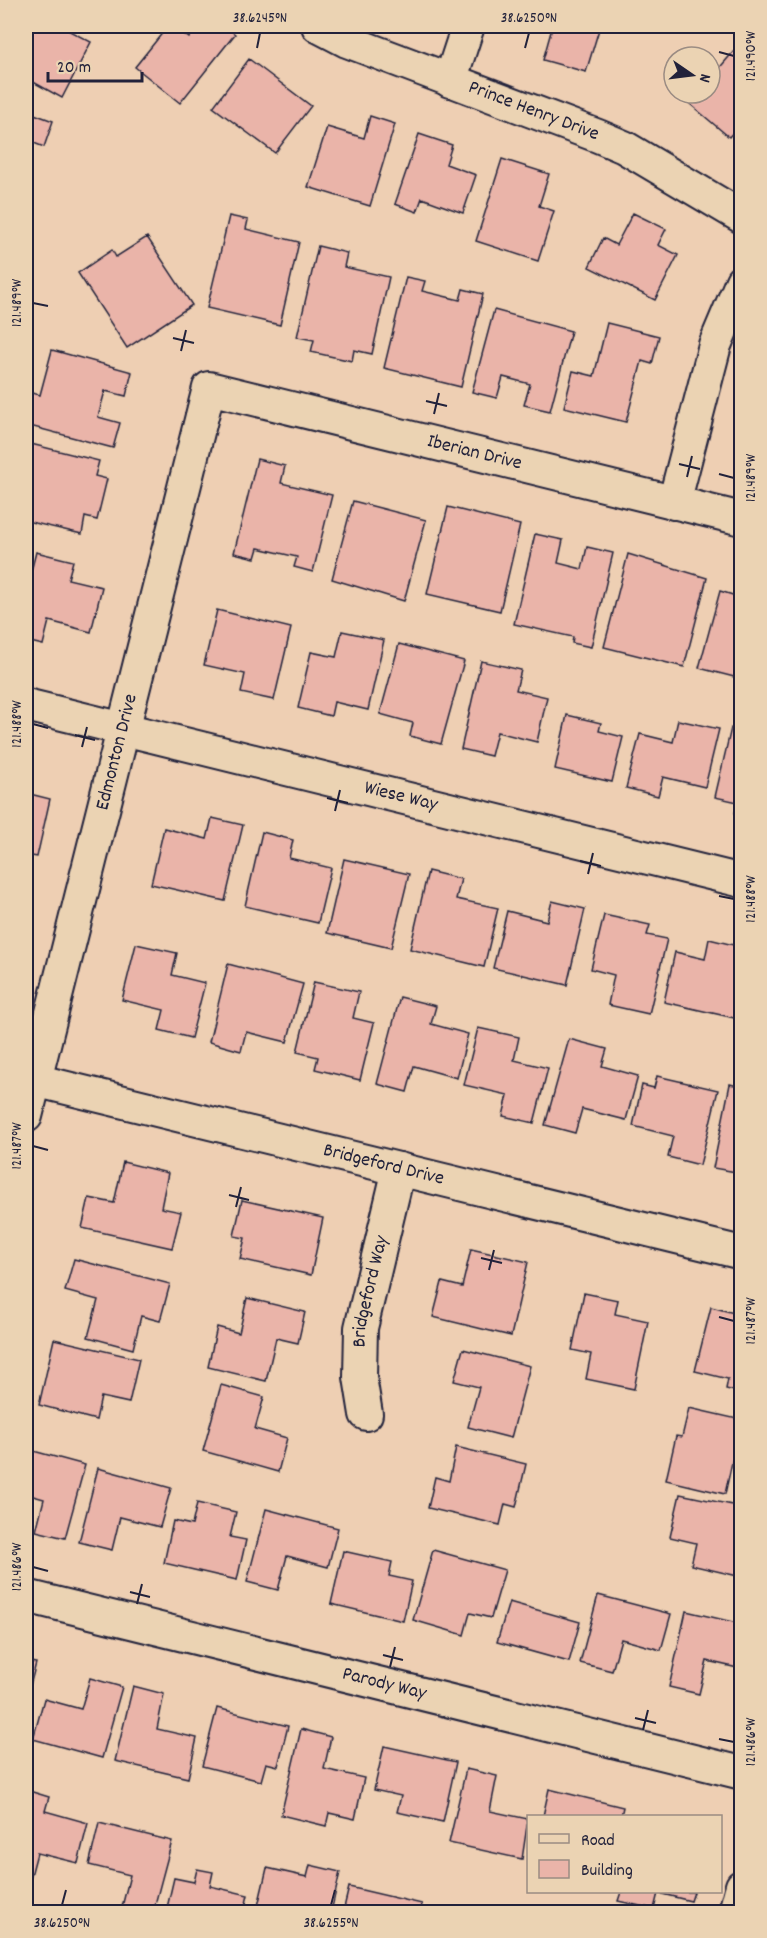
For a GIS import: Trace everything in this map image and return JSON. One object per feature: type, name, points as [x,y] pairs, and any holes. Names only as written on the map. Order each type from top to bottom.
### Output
[{"type":"street","name":"Prince Henry Drive","points":[[318,26],[347,42],[624,147],[741,217]]},
{"type":"street","points":[[450,81],[468,26]]},
{"type":"street","points":[[674,503],[715,345],[741,281]]},
{"type":"street","name":"Iberian Drive","points":[[209,388],[741,519]]},
{"type":"street","name":"Edmonton Drive","points":[[26,1116],[30,1079],[123,729],[209,388]]},
{"type":"street","name":"Wiese Way","points":[[26,705],[741,881]]},
{"type":"street","name":"Bridgeford Drive","points":[[30,1079],[741,1253]]},
{"type":"street","name":"Bridgeford Way","points":[[366,1413],[360,1377],[361,1328],[399,1169]]},
{"type":"street","name":"Parody Way","points":[[26,1596],[741,1773]]},
{"type":"street","points":[[735,1912],[741,1886]]},
{"type":"building","points":[[26,26],[60,26],[91,42],[62,98],[26,78]]},
{"type":"building","points":[[168,26],[173,26],[189,38],[199,26],[225,26],[235,34],[180,103],[135,67]]},
{"type":"building","points":[[543,26],[600,26],[586,72],[543,60],[552,28]]},
{"type":"building","points":[[740,44],[742,122],[729,137],[691,105],[722,105],[722,65]]},
{"type":"building","points":[[249,59],[311,106],[275,153],[213,107]]},
{"type":"building","points":[[26,111],[53,121],[44,147],[26,140]]},
{"type":"building","points":[[370,116],[395,124],[370,206],[308,187],[327,127],[364,138]]},
{"type":"building","points":[[419,134],[452,145],[446,164],[476,175],[463,213],[422,198],[417,212],[395,204]]},
{"type":"building","points":[[502,159],[549,174],[539,206],[554,211],[538,261],[476,241]]},
{"type":"building","points":[[633,213],[666,229],[658,245],[678,255],[655,300],[589,267],[603,238],[616,245]]},
{"type":"building","points":[[229,216],[248,220],[246,229],[299,242],[280,325],[207,308]]},
{"type":"building","points":[[147,237],[192,305],[127,348],[78,273],[112,250],[116,257]]},
{"type":"building","points":[[318,246],[347,253],[344,267],[389,277],[372,354],[354,350],[352,361],[311,352],[314,340],[297,337]]},
{"type":"building","points":[[406,277],[425,281],[422,291],[460,300],[463,289],[483,294],[461,387],[384,368]]},
{"type":"building","points":[[494,310],[571,331],[550,411],[524,405],[530,384],[503,377],[497,398],[472,392]]},
{"type":"building","points":[[607,323],[659,336],[652,364],[642,361],[626,422],[564,407],[573,371],[594,376]]},
{"type":"building","points":[[52,350],[132,372],[126,396],[105,391],[98,417],[120,423],[113,448],[26,425],[27,392],[40,395]]},
{"type":"building","points":[[27,443],[99,461],[95,476],[107,479],[97,520],[85,517],[82,534],[26,521]]},
{"type":"building","points":[[257,459],[285,466],[281,483],[332,495],[313,572],[294,567],[297,557],[258,548],[255,558],[234,553]]},
{"type":"building","points":[[353,501],[426,520],[404,601],[332,579]]},
{"type":"building","points":[[448,507],[520,525],[500,611],[427,594]]},
{"type":"building","points":[[535,534],[563,540],[558,563],[582,569],[587,547],[613,553],[591,647],[572,643],[573,637],[514,624]]},
{"type":"building","points":[[36,552],[73,561],[68,579],[102,587],[91,632],[49,621],[43,645],[26,641],[26,591]]},
{"type":"building","points":[[628,554],[707,578],[684,667],[604,647]]},
{"type":"building","points":[[739,584],[742,585],[742,679],[699,668],[720,591],[736,596]]},
{"type":"building","points":[[217,610],[291,628],[274,700],[241,693],[245,674],[204,665]]},
{"type":"building","points":[[342,631],[384,640],[368,710],[334,702],[331,716],[298,708],[311,652],[336,657]]},
{"type":"building","points":[[399,644],[464,661],[441,744],[410,736],[413,723],[380,714]]},
{"type":"building","points":[[481,661],[521,670],[516,690],[547,697],[537,742],[497,732],[491,756],[461,749]]},
{"type":"building","points":[[567,715],[601,723],[599,731],[623,737],[612,782],[555,769]]},
{"type":"building","points":[[678,720],[719,729],[705,787],[663,777],[658,796],[626,788],[640,734],[673,742]]},
{"type":"building","points":[[731,728],[742,730],[742,814],[735,813],[738,802],[715,797]]},
{"type":"building","points":[[26,793],[50,799],[37,857],[26,855]]},
{"type":"building","points":[[212,818],[243,825],[225,901],[151,884],[164,828],[207,839]]},
{"type":"building","points":[[262,832],[293,840],[289,858],[331,868],[318,923],[245,906]]},
{"type":"building","points":[[344,859],[409,874],[391,948],[327,933]]},
{"type":"building","points":[[428,871],[461,879],[456,899],[498,908],[484,967],[410,949]]},
{"type":"building","points":[[552,901],[585,909],[567,985],[493,968],[507,911],[547,921]]},
{"type":"building","points":[[604,915],[650,925],[647,935],[667,939],[649,1014],[608,1005],[614,975],[591,969]]},
{"type":"building","points":[[709,939],[742,947],[742,1007],[739,1019],[664,1002],[675,952],[705,959]]},
{"type":"building","points":[[136,944],[177,953],[172,975],[205,983],[191,1038],[159,1030],[164,1010],[122,1000]]},
{"type":"building","points":[[228,964],[303,984],[287,1042],[246,1032],[241,1051],[209,1042]]},
{"type":"building","points":[[314,982],[359,992],[353,1018],[374,1023],[360,1080],[315,1069],[318,1057],[297,1052]]},
{"type":"building","points":[[400,997],[436,1006],[431,1024],[468,1034],[457,1078],[414,1066],[407,1092],[377,1084]]},
{"type":"building","points":[[478,1028],[519,1037],[514,1060],[548,1068],[534,1123],[503,1116],[508,1095],[464,1085]]},
{"type":"building","points":[[569,1039],[607,1049],[602,1066],[638,1076],[626,1120],[582,1109],[575,1133],[545,1125]]},
{"type":"building","points":[[657,1076],[718,1090],[700,1165],[668,1157],[673,1136],[633,1126],[642,1085],[654,1088]]},
{"type":"building","points":[[730,1084],[742,1087],[742,1173],[713,1168]]},
{"type":"building","points":[[123,1162],[168,1173],[161,1208],[181,1212],[172,1248],[82,1228],[89,1198],[114,1203]]},
{"type":"building","points":[[242,1200],[323,1218],[311,1275],[240,1259],[245,1238],[234,1236]]},
{"type":"building","points":[[471,1249],[528,1262],[511,1336],[433,1317],[442,1282],[462,1287]]},
{"type":"building","points":[[74,1259],[170,1284],[160,1321],[141,1316],[133,1349],[88,1337],[98,1300],[65,1291]]},
{"type":"building","points":[[584,1293],[618,1300],[615,1314],[648,1321],[634,1389],[586,1379],[591,1354],[572,1350]]},
{"type":"building","points":[[247,1298],[305,1312],[298,1343],[276,1338],[266,1381],[208,1367],[217,1327],[239,1333]]},
{"type":"building","points":[[711,1307],[742,1315],[742,1393],[726,1389],[728,1379],[695,1371]]},
{"type":"building","points":[[54,1339],[139,1359],[129,1403],[101,1397],[96,1420],[39,1405]]},
{"type":"building","points":[[463,1349],[530,1366],[511,1438],[468,1427],[479,1387],[454,1381]]},
{"type":"building","points":[[221,1385],[264,1397],[255,1429],[287,1438],[278,1472],[203,1451]]},
{"type":"building","points":[[689,1408],[742,1420],[742,1454],[734,1453],[725,1494],[666,1480],[676,1436],[682,1437]]},
{"type":"building","points":[[456,1447],[526,1464],[516,1507],[505,1504],[500,1525],[428,1508],[435,1477],[449,1481]]},
{"type":"building","points":[[26,1449],[85,1465],[65,1538],[36,1531],[44,1499],[26,1494]]},
{"type":"building","points":[[98,1468],[171,1488],[160,1527],[120,1517],[112,1550],[79,1542]]},
{"type":"building","points":[[680,1494],[742,1507],[742,1577],[691,1565],[696,1543],[670,1537]]},
{"type":"building","points":[[197,1503],[236,1512],[230,1537],[246,1540],[237,1580],[164,1563],[173,1521],[192,1525]]},
{"type":"building","points":[[266,1509],[338,1528],[328,1567],[287,1556],[278,1590],[247,1582]]},
{"type":"building","points":[[433,1550],[505,1570],[491,1618],[470,1613],[464,1635],[413,1620]]},
{"type":"building","points":[[343,1551],[392,1562],[389,1576],[412,1581],[403,1621],[331,1604]]},
{"type":"building","points":[[598,1595],[671,1614],[661,1650],[621,1639],[612,1671],[580,1663]]},
{"type":"building","points":[[509,1602],[580,1622],[569,1662],[497,1642]]},
{"type":"building","points":[[686,1611],[742,1624],[742,1669],[707,1661],[699,1694],[669,1687]]},
{"type":"building","points":[[26,1661],[36,1663],[26,1701]]},
{"type":"building","points":[[90,1678],[122,1687],[102,1758],[33,1739],[44,1699],[81,1709]]},
{"type":"building","points":[[133,1686],[164,1694],[157,1729],[197,1738],[188,1778],[115,1761]]},
{"type":"building","points":[[217,1708],[288,1726],[278,1766],[266,1763],[261,1781],[202,1766]]},
{"type":"building","points":[[301,1729],[331,1737],[324,1769],[364,1778],[355,1819],[329,1813],[326,1826],[281,1815]]},
{"type":"building","points":[[384,1746],[456,1762],[443,1822],[397,1812],[401,1796],[374,1790]]},
{"type":"building","points":[[466,1769],[497,1776],[490,1811],[527,1819],[522,1859],[449,1843]]},
{"type":"building","points":[[549,1789],[623,1807],[621,1815],[543,1815]]},
{"type":"building","points":[[26,1790],[49,1797],[45,1811],[88,1823],[78,1863],[37,1853],[28,1887],[26,1886]]},
{"type":"building","points":[[99,1823],[172,1841],[153,1912],[122,1907],[130,1875],[89,1865]]},
{"type":"building","points":[[310,1865],[340,1872],[331,1912],[285,1912],[258,1906],[267,1868],[307,1877]]},
{"type":"building","points":[[197,1869],[213,1872],[210,1886],[248,1895],[244,1912],[166,1912],[174,1878],[194,1882]]},
{"type":"building","points":[[349,1887],[422,1904],[420,1912],[343,1912]]},
{"type":"building","points":[[621,1893],[658,1893],[654,1909],[618,1901]]},
{"type":"building","points":[[658,1893],[694,1893],[691,1901]]}]
